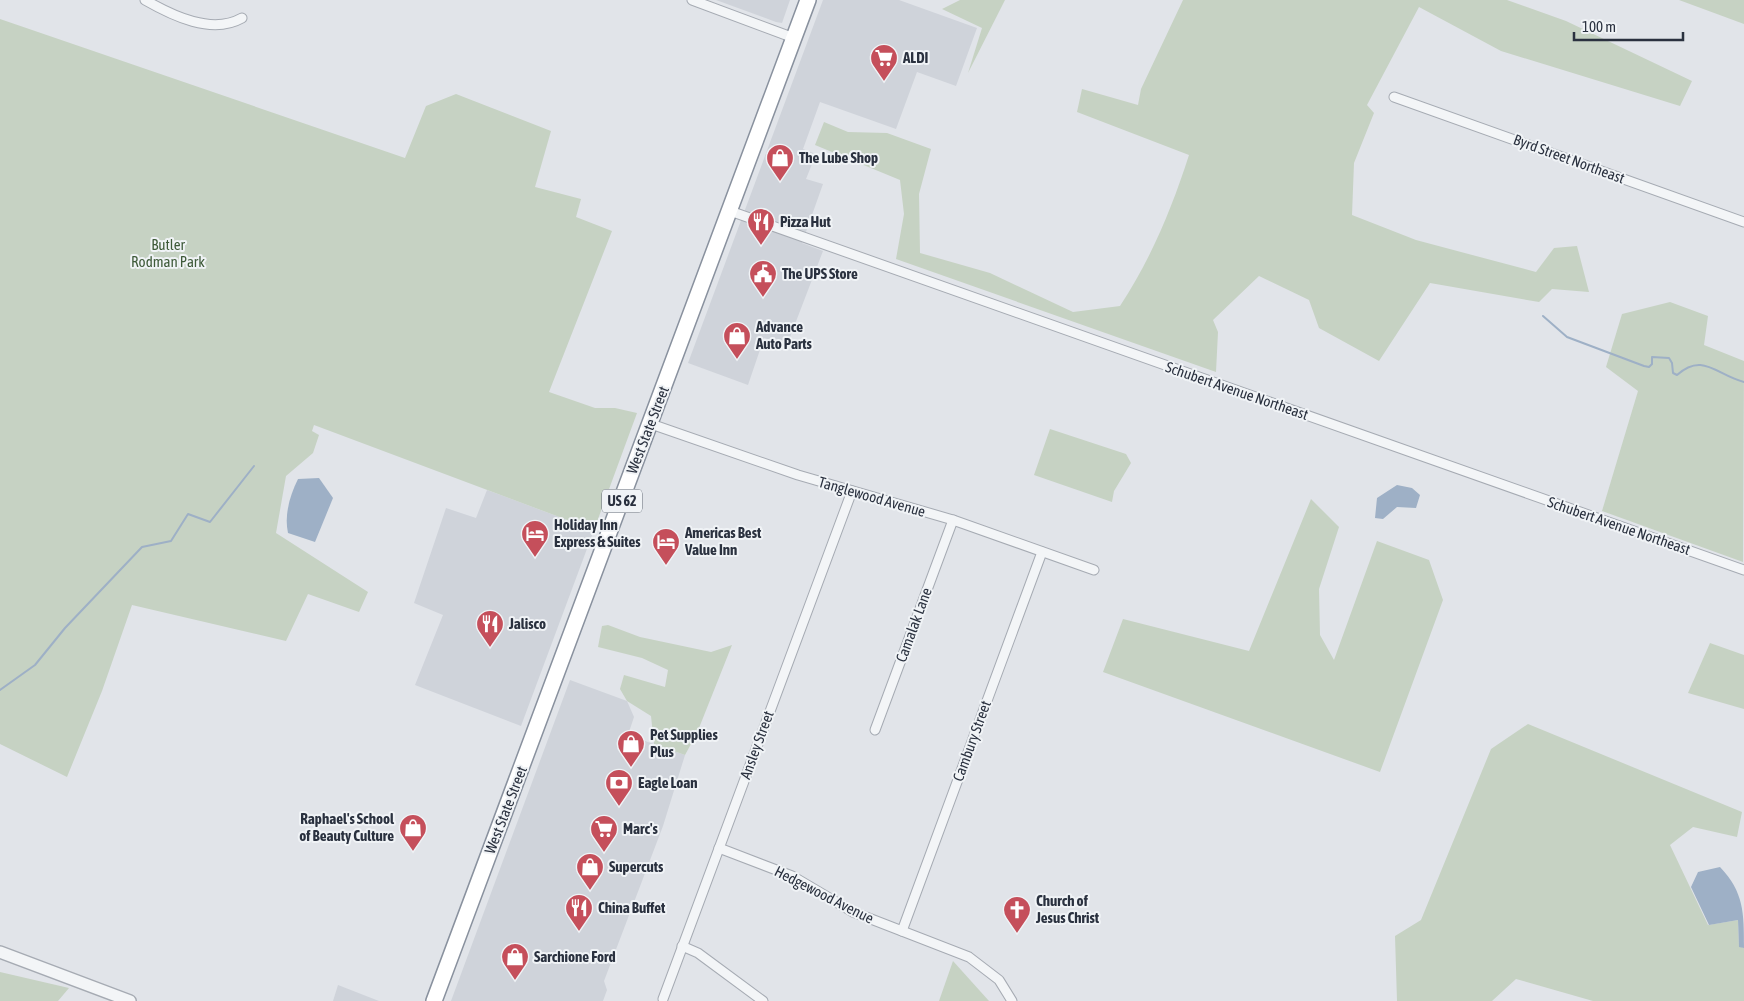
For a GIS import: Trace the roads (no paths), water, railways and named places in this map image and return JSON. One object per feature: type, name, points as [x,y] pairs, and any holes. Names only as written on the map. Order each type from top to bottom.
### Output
[{"type":"highway","name":"West State Street","points":[[434,1001],[808,0]]},
{"type":"street","points":[[145,0],[165,10],[211,25],[227,25],[242,18]]},
{"type":"street","points":[[692,0],[794,38]]},
{"type":"street","name":"Byrd Street Northeast","points":[[1394,97],[1744,222]]},
{"type":"street","name":"Schubert Avenue Northeast","points":[[730,211],[1744,570]]},
{"type":"street","name":"Tanglewood Avenue","points":[[651,424],[852,491],[953,520],[1094,570]]},
{"type":"street","name":"Ansley Street","points":[[663,999],[852,491]]},
{"type":"street","name":"Camalak Lane","points":[[875,730],[953,520]]},
{"type":"street","name":"Cambury Street","points":[[902,931],[1042,552]]},
{"type":"street","name":"Hedgewood Avenue","points":[[719,848],[787,874],[842,907],[969,957],[1000,980],[1012,1001]]},
{"type":"street","points":[[682,946],[698,953],[763,1001]]},
{"type":"street","points":[[0,952],[130,1001]]},
{"type":"water","points":[[319,478],[333,498],[315,542],[288,533],[287,512],[292,492],[298,479]]},
{"type":"water","points":[[1397,485],[1412,488],[1420,495],[1416,508],[1397,507],[1383,519],[1375,518],[1377,498]]},
{"type":"water","points":[[1720,867],[1734,885],[1741,904],[1744,924],[1744,948],[1739,947],[1738,920],[1709,925],[1691,887],[1698,872]]},
{"type":"waterway","points":[[1543,316],[1567,337],[1644,366],[1649,367],[1652,364],[1652,357],[1669,358],[1672,363],[1673,373],[1677,375],[1686,368],[1702,365],[1744,382]]},
{"type":"waterway","points":[[0,690],[35,665],[65,628],[142,547],[171,541],[188,514],[210,522],[254,466]]},
{"type":"place","name":"ALDI","points":[[884,82]]},
{"type":"place","name":"The Lube Shop","points":[[780,182]]},
{"type":"place","name":"Pizza Hut","points":[[761,246]]},
{"type":"place","name":"The UPS Store","points":[[763,298]]},
{"type":"place","name":"Advance Auto Parts","points":[[737,360]]},
{"type":"place","name":"Holiday Inn Express & Suites","points":[[535,558]]},
{"type":"place","name":"Americas Best Value Inn","points":[[666,566]]},
{"type":"place","name":"Jalisco","points":[[490,648]]},
{"type":"place","name":"Pet Supplies Plus","points":[[631,768]]},
{"type":"place","name":"Eagle Loan","points":[[619,807]]},
{"type":"place","name":"Raphael's School of Beauty Culture","points":[[413,852]]},
{"type":"place","name":"Marc's","points":[[604,853]]},
{"type":"place","name":"Supercuts","points":[[590,891]]},
{"type":"place","name":"China Buffet","points":[[579,932]]},
{"type":"place","name":"Church of Jesus Christ","points":[[1017,934]]},
{"type":"place","name":"Sarchione Ford","points":[[515,981]]},
{"type":"park label","name":"Butler Rodman Park","points":[[168,254]]}]
